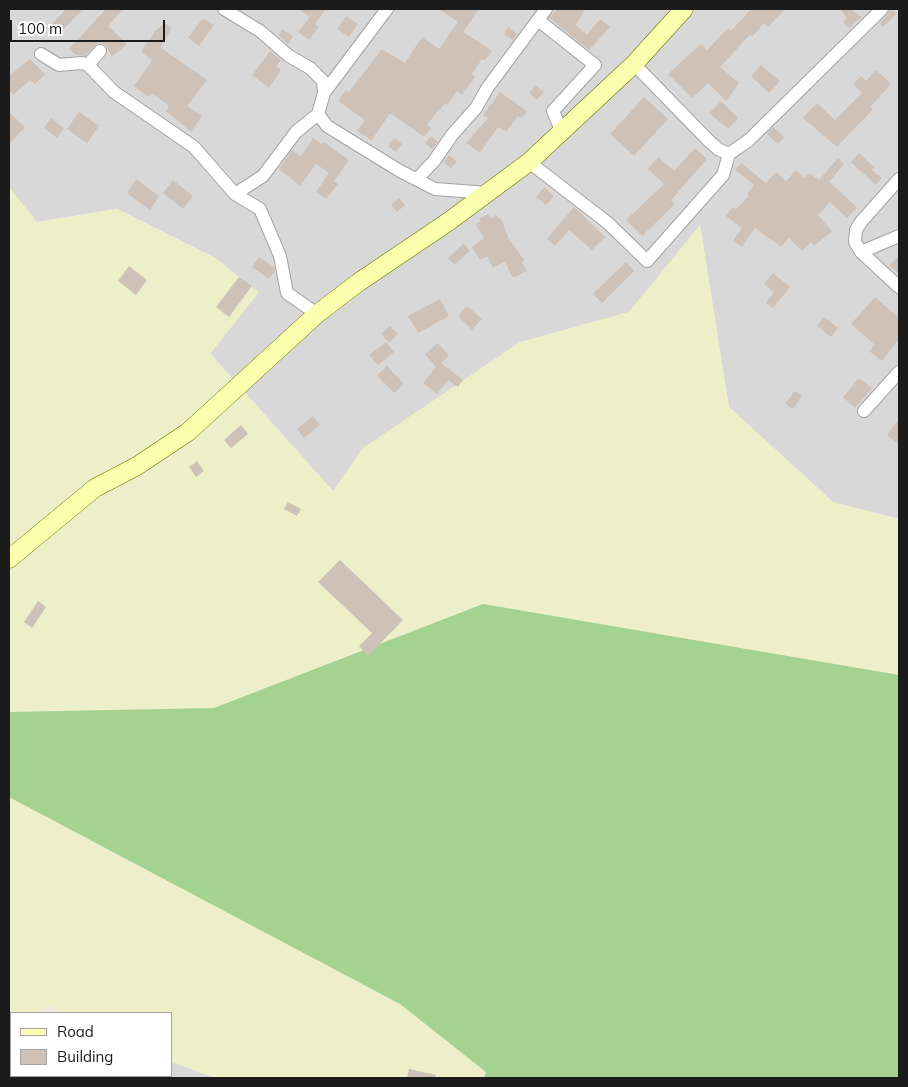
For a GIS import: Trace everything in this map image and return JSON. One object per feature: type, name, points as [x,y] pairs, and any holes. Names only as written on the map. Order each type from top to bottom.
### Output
[{"type":"main road","points":[[9,559],[95,488],[137,466],[188,432],[317,314],[359,282],[488,193],[529,162],[561,130],[634,64],[684,9]]},
{"type":"street","points":[[224,9],[260,31],[289,56],[310,68],[323,81],[324,93]]},
{"type":"street","points":[[235,194],[263,176],[296,132],[318,114],[324,93],[386,9]]},
{"type":"street","points":[[417,179],[476,108],[488,87],[546,9]]},
{"type":"street","points":[[529,162],[608,223],[647,261],[723,175],[729,154],[749,140],[882,9]]},
{"type":"street","points":[[538,20],[595,66],[553,111],[561,130]]},
{"type":"street","points":[[88,65],[100,50]]},
{"type":"street","points":[[41,54],[59,65],[82,63],[88,65],[114,92],[194,148],[235,194],[262,212],[280,256],[287,293],[317,314]]},
{"type":"street","points":[[634,64],[708,140],[718,149],[729,154]]},
{"type":"street","points":[[318,114],[327,126],[350,141],[435,189],[488,193]]},
{"type":"street","points":[[427,169],[431,186]]},
{"type":"street","points":[[899,179],[856,230],[855,242],[861,252],[899,287]]},
{"type":"street","points":[[861,252],[899,236]]},
{"type":"street","points":[[864,411],[899,372]]},
{"type":"shaded area","points":[[9,9],[899,9],[899,519],[833,502],[729,407],[700,226],[629,312],[520,343],[363,448],[333,491],[210,353],[258,292],[215,258],[117,209],[36,222],[9,187]]},
{"type":"shaded area","points":[[9,1026],[10,1077],[172,1077],[172,1062],[216,1078],[9,1078]]},
{"type":"green space","points":[[9,187],[37,222],[117,209],[215,258],[259,292],[210,354],[333,491],[363,448],[520,342],[629,312],[700,225],[729,407],[833,502],[899,519],[899,675],[483,604],[214,708],[9,712]]},
{"type":"green space","points":[[483,604],[899,675],[899,1078],[484,1078],[486,1072],[400,1004],[9,797],[9,712],[214,708]]},
{"type":"green space","points":[[9,797],[400,1004],[486,1072],[484,1078],[216,1078],[172,1062],[172,1012],[63,1012],[50,1006],[41,1012],[10,1012],[9,1026]]},
{"type":"building","points":[[66,9],[83,9],[57,36],[48,28]]},
{"type":"building","points":[[106,9],[123,9],[108,26],[127,44],[112,57],[106,45],[99,42],[85,56],[76,55],[69,49]]},
{"type":"building","points":[[299,9],[326,9],[315,24],[319,27],[309,40],[298,32],[310,17]]},
{"type":"building","points":[[439,9],[479,9],[463,32],[492,51],[485,60],[482,59],[472,74],[475,77],[462,95],[457,91],[447,105],[445,103],[439,109],[427,125],[431,128],[424,137],[390,113],[372,140],[357,131],[365,120],[338,101],[346,90],[349,92],[382,49],[405,63],[422,37],[439,49],[458,22]]},
{"type":"building","points":[[557,9],[585,9],[576,25],[587,35],[600,19],[610,27],[589,50],[549,18]]},
{"type":"building","points":[[751,9],[785,9],[768,27],[764,23],[752,37],[750,35],[720,67],[739,83],[726,101],[708,83],[692,98],[668,74],[701,44],[707,50],[728,28],[731,31]]},
{"type":"building","points":[[840,9],[852,9],[861,17],[849,28],[843,22],[847,18]]},
{"type":"building","points":[[890,9],[897,13],[883,27],[879,23],[888,14]]},
{"type":"building","points":[[346,16],[358,24],[349,37],[337,29]]},
{"type":"building","points":[[203,18],[214,25],[199,46],[188,38]]},
{"type":"building","points":[[165,23],[172,28],[160,47],[207,80],[187,106],[202,116],[191,132],[166,111],[169,106],[152,93],[149,97],[134,86],[152,60],[141,52],[155,31]]},
{"type":"building","points":[[508,27],[517,34],[513,40],[504,34]]},
{"type":"building","points":[[282,29],[293,36],[288,44],[279,36]]},
{"type":"building","points":[[270,51],[281,60],[276,66],[281,70],[269,88],[252,75]]},
{"type":"building","points":[[30,59],[45,74],[35,84],[30,80],[13,95],[9,90],[9,76]]},
{"type":"building","points":[[761,65],[780,81],[769,93],[751,76]]},
{"type":"building","points":[[876,70],[891,84],[870,107],[873,109],[837,147],[803,118],[817,103],[835,120],[862,93],[853,84],[861,76],[866,81]]},
{"type":"building","points":[[535,85],[544,92],[537,100],[529,93]]},
{"type":"building","points":[[500,92],[527,111],[522,118],[518,116],[506,132],[498,127],[480,153],[466,143],[488,118],[483,115]]},
{"type":"building","points":[[644,97],[668,119],[634,156],[610,134]]},
{"type":"building","points":[[721,101],[738,118],[728,129],[709,113]]},
{"type":"building","points":[[9,112],[25,127],[9,144]]},
{"type":"building","points":[[79,112],[99,126],[87,143],[67,129]]},
{"type":"building","points":[[51,118],[64,129],[57,138],[44,128]]},
{"type":"building","points":[[773,127],[785,137],[778,144],[767,134]]},
{"type":"building","points":[[431,136],[438,142],[432,149],[425,143]]},
{"type":"building","points":[[313,138],[322,144],[324,142],[349,160],[334,181],[338,184],[326,199],[316,192],[329,173],[316,164],[300,186],[279,169],[292,150],[301,156]]},
{"type":"building","points":[[394,138],[402,144],[396,152],[388,146]]},
{"type":"building","points":[[695,148],[707,159],[671,200],[675,204],[642,236],[626,220],[664,184],[648,169],[658,157],[674,171]]},
{"type":"building","points":[[859,153],[875,168],[872,170],[882,178],[876,185],[851,162]]},
{"type":"building","points":[[449,155],[457,162],[451,168],[443,162]]},
{"type":"building","points":[[838,158],[844,164],[829,182],[857,207],[847,218],[830,202],[818,215],[832,231],[814,246],[811,242],[802,251],[789,238],[781,247],[755,228],[742,247],[733,241],[742,228],[726,216],[733,207],[736,209],[749,196],[747,194],[754,185],[735,170],[741,163],[766,183],[776,172],[786,181],[796,170],[804,178],[809,173],[819,180]]},
{"type":"building","points":[[136,179],[159,196],[150,210],[127,193]]},
{"type":"building","points":[[173,180],[193,196],[183,209],[163,193]]},
{"type":"building","points":[[544,187],[554,196],[546,205],[536,197]]},
{"type":"building","points":[[399,198],[405,205],[397,212],[391,205]]},
{"type":"building","points":[[574,207],[605,237],[592,250],[569,230],[555,246],[547,239]]},
{"type":"building","points":[[488,214],[491,219],[496,215],[502,221],[508,237],[524,260],[522,262],[527,271],[513,278],[505,262],[493,268],[487,256],[480,260],[472,247],[484,238],[476,225],[481,221],[479,219]]},
{"type":"building","points":[[464,243],[470,251],[454,265],[448,258]]},
{"type":"building","points":[[899,255],[899,273],[889,266]]},
{"type":"building","points":[[259,257],[274,267],[275,271],[269,279],[252,267]]},
{"type":"building","points":[[626,262],[634,271],[602,303],[593,294]]},
{"type":"building","points":[[129,266],[147,280],[136,295],[118,281]]},
{"type":"building","points":[[773,273],[790,287],[773,308],[766,303],[774,292],[764,284]]},
{"type":"building","points":[[239,277],[252,286],[229,317],[216,307]]},
{"type":"building","points":[[875,297],[899,318],[899,339],[882,361],[869,351],[875,345],[851,324]]},
{"type":"building","points":[[440,299],[449,316],[418,333],[408,316]]},
{"type":"building","points":[[467,306],[482,319],[472,330],[458,316]]},
{"type":"building","points":[[824,317],[838,328],[831,337],[817,326]]},
{"type":"building","points":[[390,326],[398,334],[389,343],[381,334]]},
{"type":"building","points":[[386,342],[394,352],[378,365],[369,355]]},
{"type":"building","points":[[438,343],[449,356],[441,363],[463,380],[458,387],[448,380],[437,394],[423,383],[436,367],[425,354]]},
{"type":"building","points":[[387,366],[404,384],[394,393],[377,375]]},
{"type":"building","points":[[859,378],[872,388],[855,408],[843,397]]},
{"type":"building","points":[[795,391],[802,396],[793,409],[785,404]]},
{"type":"building","points":[[313,416],[320,425],[304,438],[297,429]]},
{"type":"building","points":[[899,419],[899,445],[887,435]]},
{"type":"building","points":[[241,425],[248,434],[231,448],[224,440]]},
{"type":"building","points":[[197,461],[204,471],[196,477],[189,467]]},
{"type":"building","points":[[288,502],[301,509],[297,516],[284,509]]},
{"type":"building","points":[[340,560],[403,620],[368,656],[359,646],[372,633],[318,582]]},
{"type":"building","points":[[38,601],[46,607],[32,628],[24,622]]},
{"type":"building","points":[[409,1069],[436,1075],[435,1078],[407,1078]]}]
